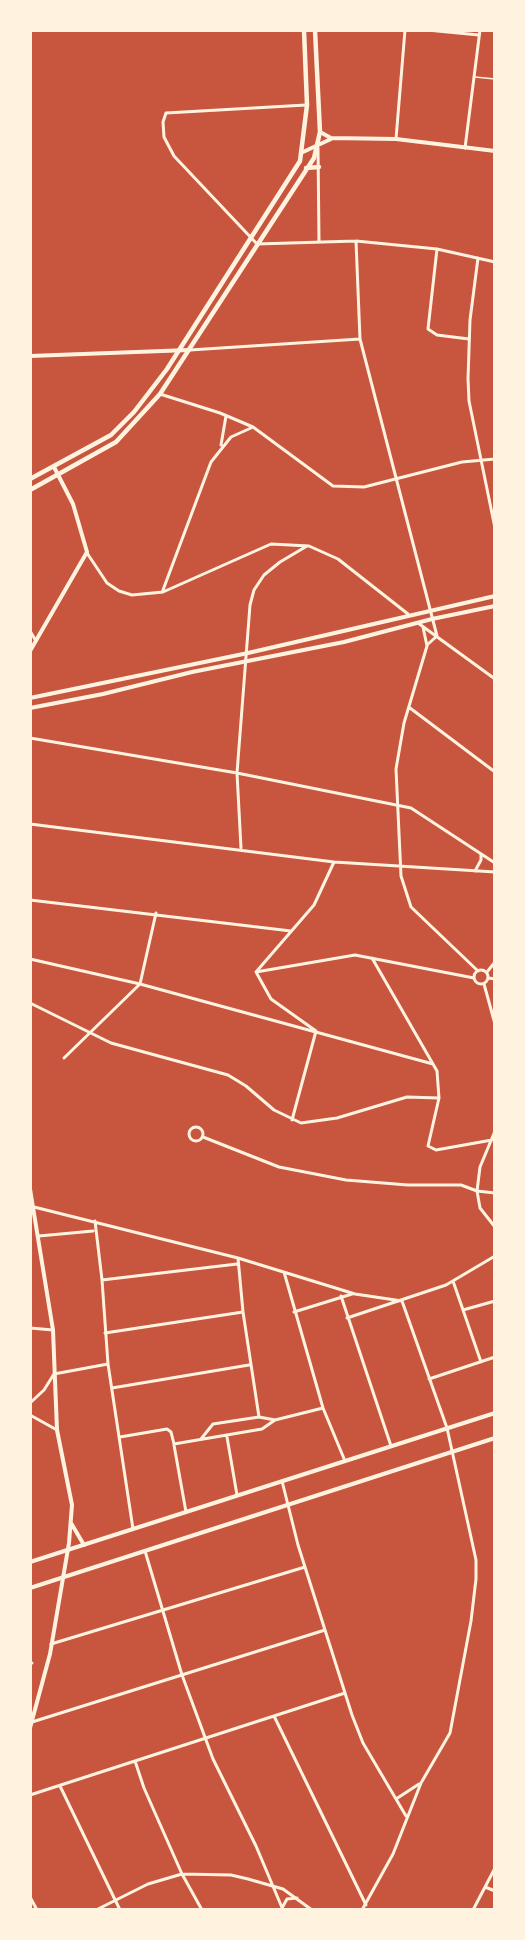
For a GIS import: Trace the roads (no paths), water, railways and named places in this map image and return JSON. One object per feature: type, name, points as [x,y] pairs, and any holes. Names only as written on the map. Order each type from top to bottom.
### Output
[{"type":"main road","points":[[30,479],[111,435],[158,384],[300,161],[303,152],[307,105],[304,30]]},
{"type":"main road","points":[[30,490],[116,442],[160,394],[306,168],[318,147],[320,132],[315,30]]},
{"type":"main road","points":[[320,132],[332,138],[396,139],[495,151]]},
{"type":"main road","points":[[303,152],[318,147],[332,138]]},
{"type":"main road","points":[[306,168],[319,167]]},
{"type":"main road","points":[[30,356],[190,350]]},
{"type":"main road","points":[[30,651],[87,552],[73,504],[54,466]]},
{"type":"main road","points":[[30,698],[248,653],[368,626],[408,614],[495,596]]},
{"type":"main road","points":[[30,708],[103,694],[192,672],[344,642],[432,619],[495,606]]},
{"type":"main road","points":[[30,1190],[53,1330],[57,1430],[72,1505],[63,1578],[51,1644],[30,1728]]},
{"type":"main road","points":[[30,1562],[66,1553],[133,1528],[186,1514],[495,1413]]},
{"type":"main road","points":[[30,1588],[495,1438]]},
{"type":"main road","points":[[71,1523],[84,1546]]},
{"type":"street","points":[[396,139],[405,30]]},
{"type":"street","points":[[427,30],[480,32],[465,148]]},
{"type":"street","points":[[307,105],[166,113],[163,122],[164,137],[174,156],[257,244],[356,241],[437,249],[495,262]]},
{"type":"street","points":[[318,147],[319,241]]},
{"type":"street","points":[[356,241],[360,339],[437,636]]},
{"type":"street","points":[[437,249],[428,329],[437,335],[469,339]]},
{"type":"street","points":[[478,258],[469,339],[469,401],[495,528]]},
{"type":"street","points":[[190,350],[360,339]]},
{"type":"street","points":[[160,394],[226,415],[253,427],[333,486],[364,487],[480,460],[495,459]]},
{"type":"street","points":[[163,592],[206,472],[221,446],[226,415]]},
{"type":"street","points":[[221,446],[243,429],[253,427]]},
{"type":"street","points":[[87,552],[95,568],[119,591],[132,596],[163,592],[271,544],[309,546],[338,560],[408,614]]},
{"type":"street","points":[[241,849],[237,773],[250,605],[254,590],[264,575],[280,562],[309,546]]},
{"type":"street","points":[[418,623],[495,679]]},
{"type":"street","points":[[423,627],[427,646],[396,769],[400,865],[404,890],[411,907],[478,970],[486,972],[489,978]]},
{"type":"street","points":[[30,631],[36,641]]},
{"type":"street","points":[[427,646],[437,636]]},
{"type":"street","points":[[410,707],[495,772]]},
{"type":"street","points":[[30,738],[237,773],[397,805],[425,815],[495,863]]},
{"type":"street","points":[[30,824],[334,862],[495,872]]},
{"type":"street","points":[[475,871],[481,860],[480,853]]},
{"type":"street","points":[[256,972],[321,894],[334,862]]},
{"type":"street","points":[[30,900],[156,913],[291,931]]},
{"type":"street","points":[[64,1058],[140,984],[156,913]]},
{"type":"street","points":[[256,972],[338,956],[372,957],[474,978],[479,984],[484,984]]},
{"type":"street","points":[[372,957],[433,1064],[439,1080],[439,1098],[427,1142],[432,1149],[492,1140]]},
{"type":"street","points":[[30,959],[140,984],[433,1064]]},
{"type":"street","points":[[486,972],[495,962]]},
{"type":"street","points":[[474,978],[478,970]]},
{"type":"street","points":[[256,972],[271,999],[316,1031]]},
{"type":"street","points":[[484,984],[489,978]]},
{"type":"street","points":[[489,978],[495,979]]},
{"type":"street","points":[[484,984],[495,1024]]},
{"type":"street","points":[[30,1003],[91,1034],[136,1051],[228,1075],[246,1086],[274,1110],[292,1120],[313,1123],[408,1097],[439,1098]]},
{"type":"street","points":[[292,1120],[316,1031]]},
{"type":"street","points":[[198,1127],[203,1132],[203,1137],[193,1141],[189,1136],[189,1131],[198,1127]]},
{"type":"street","points":[[495,1131],[480,1167],[477,1191],[480,1208],[495,1227]]},
{"type":"street","points":[[203,1137],[279,1167],[346,1180],[408,1185],[460,1185],[477,1191],[495,1193]]},
{"type":"street","points":[[34,1207],[238,1258],[355,1294],[402,1301]]},
{"type":"street","points":[[95,1221],[94,1231],[102,1280],[108,1364],[133,1528]]},
{"type":"street","points":[[39,1236],[94,1231]]},
{"type":"street","points":[[347,1318],[402,1301],[453,1281],[495,1256]]},
{"type":"street","points":[[238,1258],[243,1312],[259,1417]]},
{"type":"street","points":[[102,1280],[237,1264]]},
{"type":"street","points":[[284,1272],[323,1408],[345,1461]]},
{"type":"street","points":[[453,1281],[481,1362]]},
{"type":"street","points":[[294,1312],[341,1296],[355,1294]]},
{"type":"street","points":[[341,1296],[391,1446]]},
{"type":"street","points":[[362,1910],[393,1854],[406,1816],[421,1783],[450,1733],[474,1597],[476,1560],[457,1481],[453,1451],[402,1301]]},
{"type":"street","points":[[463,1310],[495,1301]]},
{"type":"street","points":[[105,1333],[243,1312]]},
{"type":"street","points":[[30,1328],[53,1330]]},
{"type":"street","points":[[429,1379],[495,1357]]},
{"type":"street","points":[[30,1403],[44,1390],[54,1374],[108,1364]]},
{"type":"street","points":[[112,1388],[250,1365]]},
{"type":"street","points":[[174,1444],[227,1437],[262,1429],[275,1420],[323,1408]]},
{"type":"street","points":[[30,1415],[57,1430]]},
{"type":"street","points":[[201,1439],[213,1424],[259,1417],[275,1420]]},
{"type":"street","points":[[120,1437],[167,1429],[171,1432],[186,1514]]},
{"type":"street","points":[[227,1437],[237,1497]]},
{"type":"street","points":[[282,1481],[305,1567],[363,1743],[406,1816]]},
{"type":"street","points":[[145,1551],[182,1675],[204,1736],[282,1909]]},
{"type":"street","points":[[51,1644],[164,1612],[305,1567]]},
{"type":"street","points":[[32,1722],[325,1630]]},
{"type":"street","points":[[30,1795],[204,1736],[345,1693]]},
{"type":"street","points":[[274,1716],[366,1905]]},
{"type":"street","points":[[135,1761],[144,1788],[182,1874],[201,1910]]},
{"type":"street","points":[[396,1799],[421,1783]]},
{"type":"street","points":[[60,1786],[120,1910]]},
{"type":"street","points":[[473,1910],[495,1868]]},
{"type":"street","points":[[96,1910],[148,1884],[182,1874],[231,1875],[274,1887],[299,1898],[312,1910]]},
{"type":"street","points":[[485,1887],[495,1891]]},
{"type":"street","points":[[30,1897],[37,1910]]},
{"type":"street","points":[[282,1909],[287,1899],[299,1898]]},
{"type":"lane","points":[[474,77],[495,79]]}]
